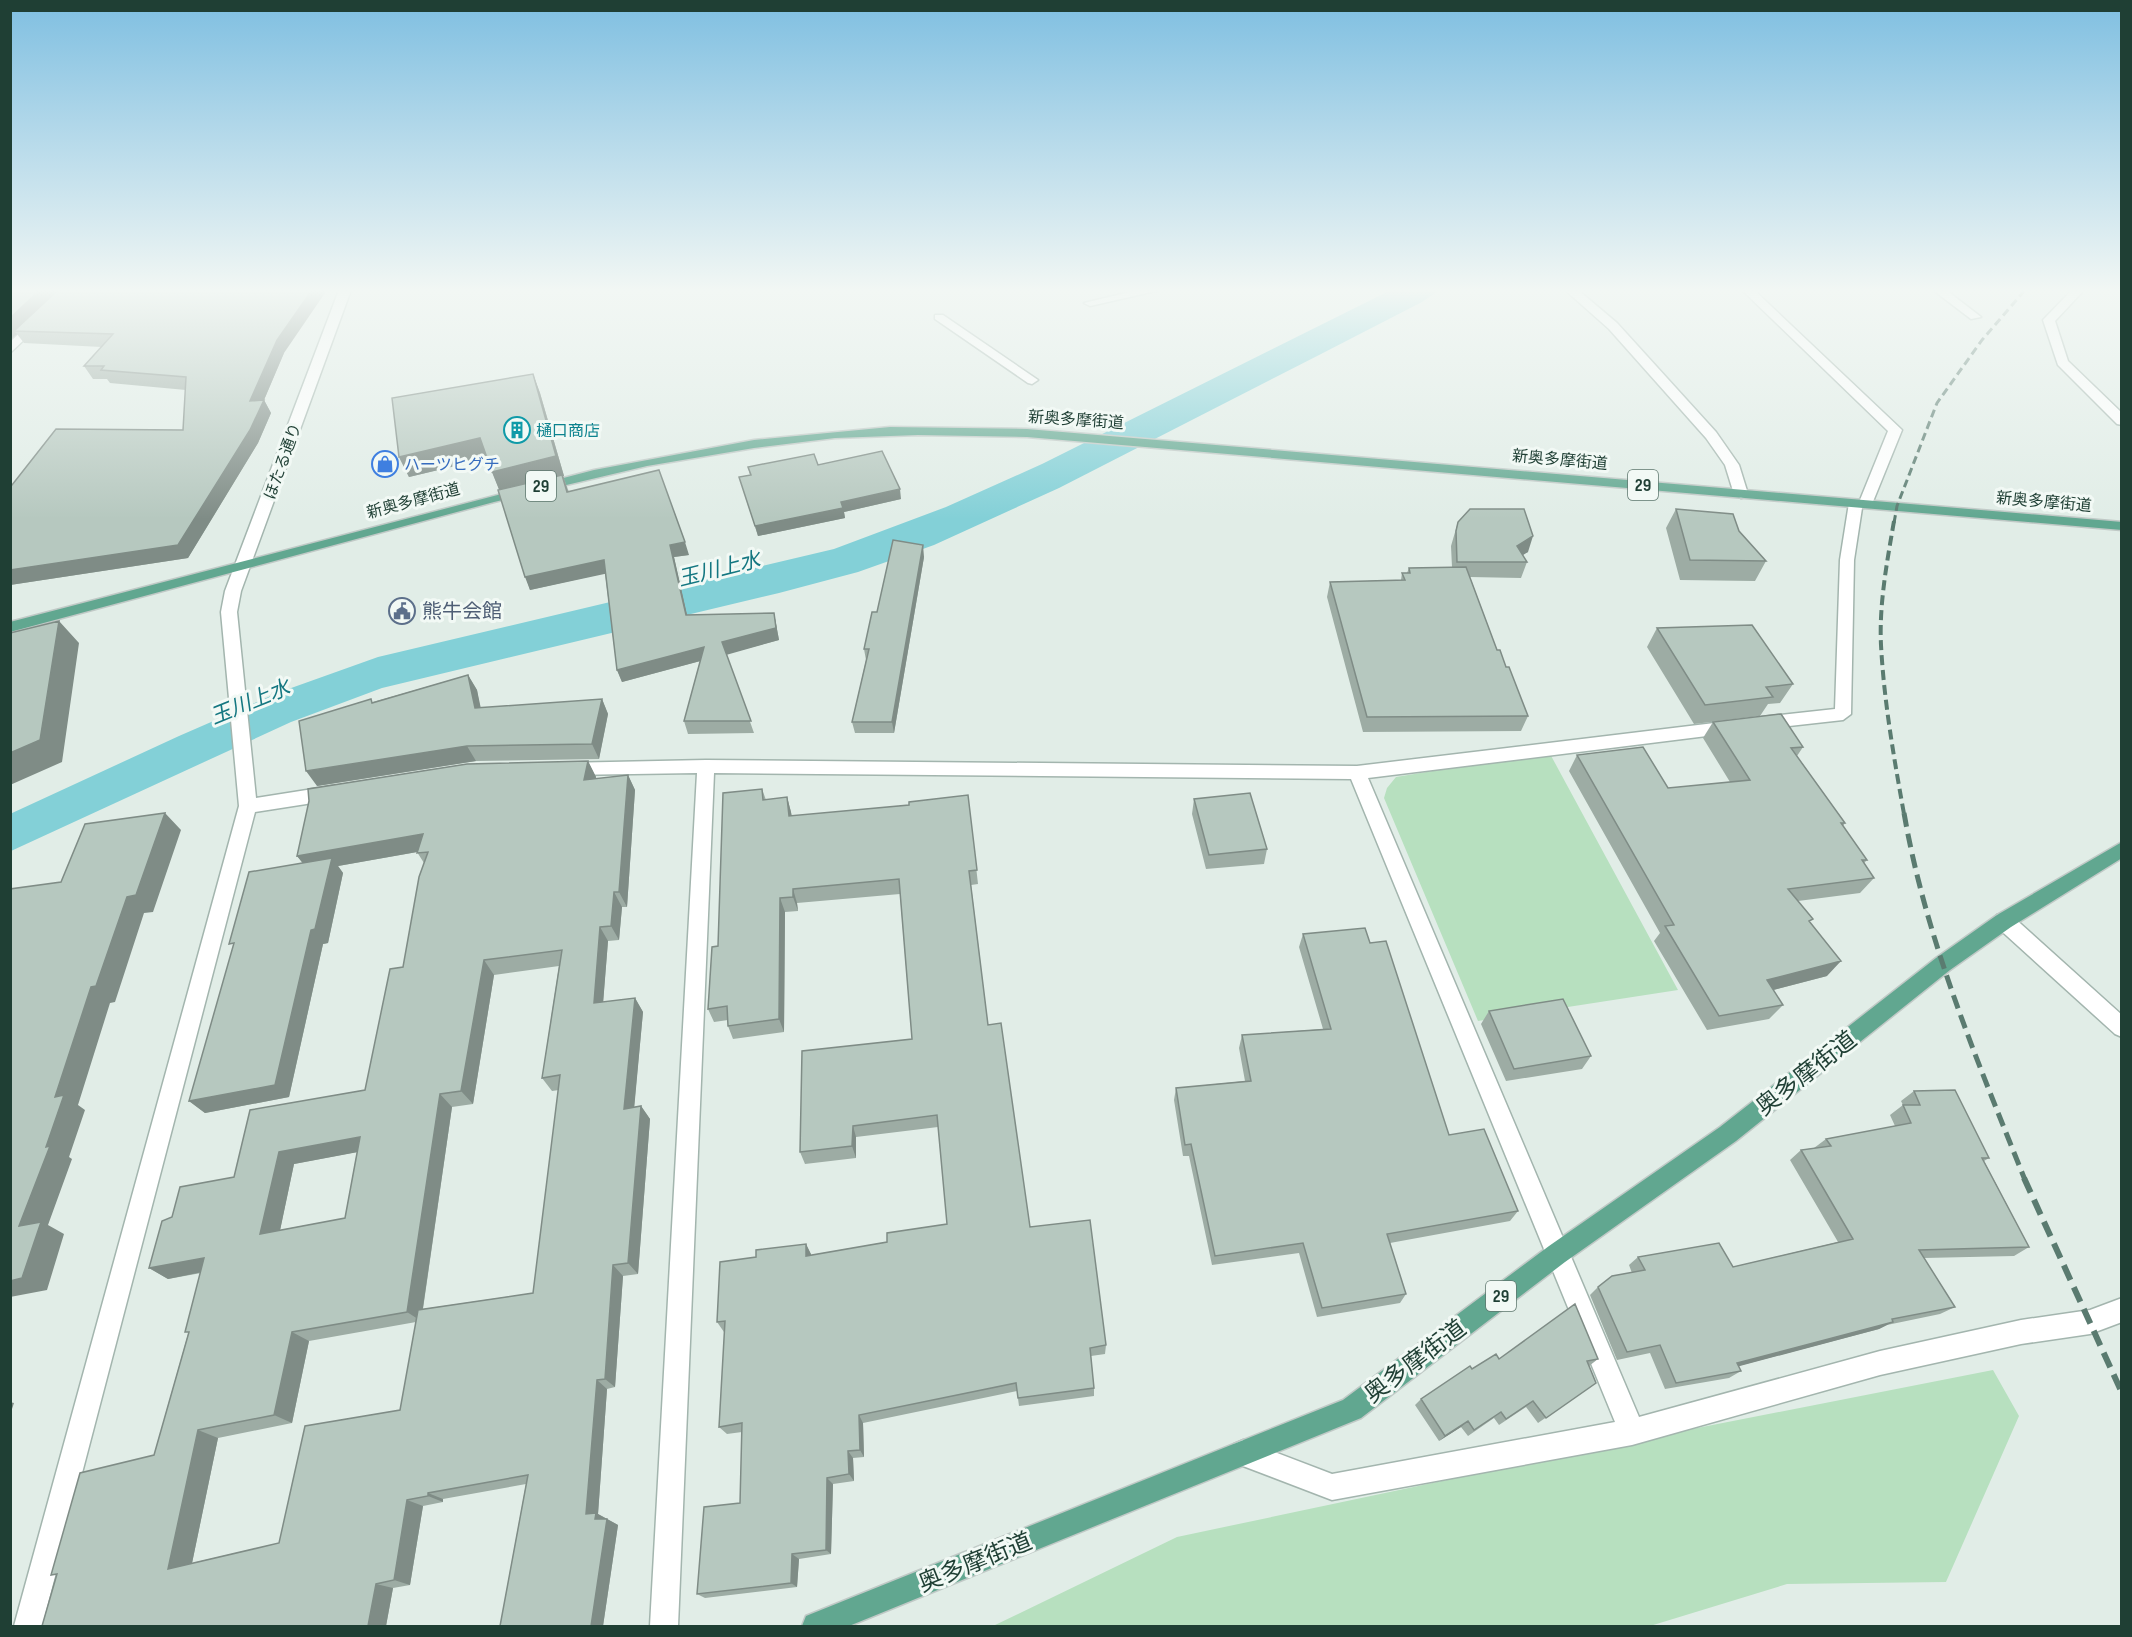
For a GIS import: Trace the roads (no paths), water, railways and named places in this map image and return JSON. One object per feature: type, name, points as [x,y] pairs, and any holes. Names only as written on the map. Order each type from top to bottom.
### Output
[{"type":"main road","name":"新奥多摩街道","points":[[10,627],[508,494],[704,451],[809,437],[922,430],[1085,437],[2121,526]]},
{"type":"main road","name":"奥多摩街道","points":[[816,1626],[1352,1409],[1557,1254],[1728,1134],[1943,964],[2004,921],[2121,849]]},
{"type":"street","name":"ほたる通り","points":[[248,806],[236,702],[229,612],[233,591],[317,366]]},
{"type":"street","points":[[1012,366],[1032,380]]},
{"type":"street","points":[[1649,366],[1711,435],[1732,465],[1741,494]]},
{"type":"street","points":[[556,768],[706,766],[1357,773],[1843,714],[1847,560],[1861,504],[1895,430],[1828,366]]},
{"type":"street","points":[[2066,366],[2121,421]]},
{"type":"street","points":[[664,1626],[706,766]]},
{"type":"street","points":[[1357,773],[1632,1432]]},
{"type":"street","points":[[28,1626],[248,806],[350,790]]},
{"type":"street","points":[[2004,921],[2121,1028]]},
{"type":"street","points":[[1243,1453],[1332,1487],[1632,1432],[1880,1363],[2021,1332],[2090,1322],[2121,1310]]},
{"type":"water","points":[[1238,366],[1296,366],[1059,488],[934,545],[858,572],[779,593],[382,688],[291,722],[11,851],[10,814],[280,692],[378,657],[834,549],[946,507],[1042,464]]},
{"type":"railway","points":[[1894,523],[1897,506],[1937,403],[1963,366]]},
{"type":"railway","points":[[1894,521],[1882,599],[1881,645],[1887,709],[1904,814]]},
{"type":"railway","points":[[1904,813],[1925,907],[1939,953],[1971,1045],[2025,1180]]},
{"type":"railway","points":[[2024,1178],[2122,1393]]},
{"type":"place","name":"樋口商店","points":[[517,430]]},
{"type":"place","name":"ハーツヒグチ","points":[[385,464]]},
{"type":"place","name":"熊牛会館","points":[[402,611]]},
{"type":"water label","name":"玉川上水","points":[[719,569]]},
{"type":"water label","name":"玉川上水","points":[[250,702]]}]
